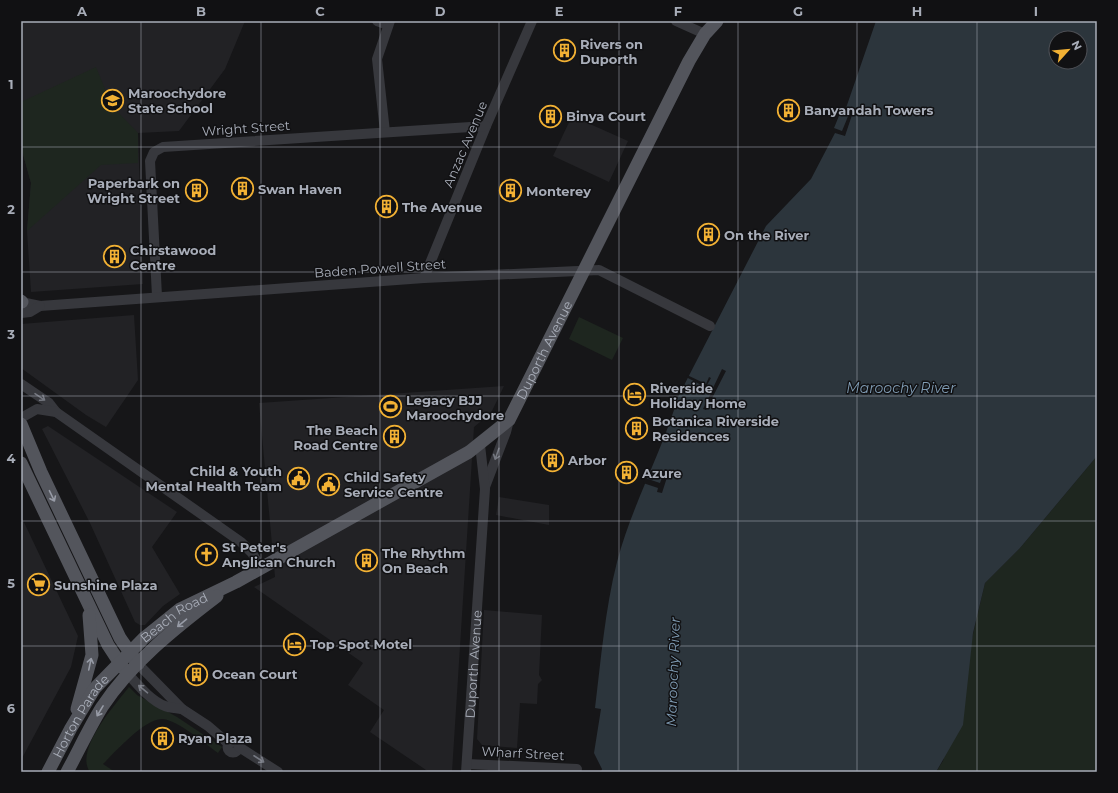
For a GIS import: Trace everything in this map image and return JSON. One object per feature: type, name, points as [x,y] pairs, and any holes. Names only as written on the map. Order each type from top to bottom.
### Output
[{"type":"main road","name":"Duporth Avenue","points":[[480,445],[509,420],[689,61],[705,34],[717,21]]},
{"type":"main road","points":[[21,424],[41,472],[120,638],[138,664]]},
{"type":"main road","name":"Beach Road","points":[[119,663],[180,608],[236,582],[480,445]]},
{"type":"main road","points":[[21,463],[108,645],[128,674]]},
{"type":"main road","name":"Beach Road","points":[[138,664],[187,618],[236,582]]},
{"type":"main road","points":[[71,728],[92,655],[89,617],[82,591]]},
{"type":"main road","name":"Horton Parade","points":[[48,772],[71,728],[95,688],[119,663]]},
{"type":"main road","name":"Horton Parade","points":[[67,772],[103,706],[128,674],[138,664]]},
{"type":"street","points":[[377,21],[389,23],[377,59],[385,132]]},
{"type":"street","name":"Anzac Avenue","points":[[424,278],[486,126],[532,21]]},
{"type":"street","points":[[676,21],[705,34]]},
{"type":"street","name":"Wright Street","points":[[157,296],[150,161],[154,152],[162,147],[486,126]]},
{"type":"street","name":"Baden Powell Street","points":[[21,304],[40,306],[157,296],[424,278],[599,270],[710,326]]},
{"type":"street","points":[[21,384],[50,403],[56,412],[241,542],[252,553],[261,568]]},
{"type":"street","points":[[21,418],[37,409],[56,412]]},
{"type":"street","points":[[484,489],[506,432],[509,420]]},
{"type":"street","name":"Duporth Avenue","points":[[466,768],[484,489],[480,445]]},
{"type":"street","points":[[138,664],[182,709],[208,726],[229,744],[228,749],[230,752],[236,752],[239,748],[278,772]]},
{"type":"street","points":[[128,674],[142,689],[160,703],[165,706],[182,709]]},
{"type":"street","name":"Wharf Street","points":[[466,768],[577,769]]},
{"type":"shaded area","name":"Maroochydore State School","points":[[21,21],[245,21],[225,69],[179,131],[138,133],[143,284],[31,292],[27,231],[31,183],[21,147]]},
{"type":"shaded area","points":[[96,67],[112,106],[138,133],[138,163],[101,165],[27,231],[31,183],[21,147],[21,102]]},
{"type":"shaded area","points":[[572,116],[628,141],[609,182],[553,156]]},
{"type":"shaded area","points":[[134,315],[138,380],[106,427],[86,415],[21,368],[21,324]]},
{"type":"shaded area","points":[[579,317],[623,338],[612,360],[569,339]]},
{"type":"shaded area","points":[[504,386],[491,413],[474,427],[452,772],[429,772],[370,732],[384,710],[348,685],[363,663],[254,587],[275,577],[259,403]]},
{"type":"shaded area","points":[[48,426],[177,512],[152,547],[180,594],[163,606],[145,625],[140,625],[135,622],[90,523],[42,429]]},
{"type":"shaded area","points":[[1097,456],[1097,772],[936,772],[943,761],[985,583],[1020,548]]},
{"type":"shaded area","points":[[499,497],[549,505],[549,525],[496,515]]},
{"type":"shaded area","name":"Sunshine Plaza","points":[[21,516],[78,636],[71,667],[21,760]]},
{"type":"shaded area","points":[[484,610],[542,615],[539,675],[542,680],[538,684],[537,704],[520,703],[517,748],[482,745],[477,739]]},
{"type":"shaded area","points":[[129,687],[137,695],[177,717],[222,747],[218,753],[176,724],[163,719],[156,720],[131,736],[103,764],[115,772],[90,772],[87,763],[87,752],[92,740],[106,716]]},
{"type":"water","name":"Maroochy River","points":[[876,21],[1097,21],[1097,456],[1020,548],[985,583],[973,633],[963,725],[936,772],[601,772],[602,769],[594,753],[601,709],[595,708],[601,653],[606,616],[617,562],[631,520],[664,438],[678,397],[766,226],[811,179],[835,133],[845,136],[853,112],[846,108]]},
{"type":"water","points":[[841,111],[849,114],[842,131],[834,128]]},
{"type":"pier","points":[[722,369],[726,371],[706,410],[703,409],[712,391],[706,389],[703,395],[702,394],[705,387],[686,377],[687,375],[706,384],[709,377],[711,378],[707,385],[713,388]]},
{"type":"pier","points":[[665,469],[669,471],[662,493],[657,492],[658,488],[643,483],[645,478],[660,483]]},
{"type":"place","name":"Rivers on Duporth","points":[[564,51]]},
{"type":"place","name":"Maroochydore State School","points":[[112,100]]},
{"type":"place","name":"Banyandah Towers","points":[[789,110]]},
{"type":"place","name":"Binya Court","points":[[551,116]]},
{"type":"place","name":"Swan Haven","points":[[242,189]]},
{"type":"place","name":"Paperbark on Wright Street","points":[[196,190]]},
{"type":"place","name":"Monterey","points":[[510,191]]},
{"type":"place","name":"The Avenue","points":[[387,207]]},
{"type":"place","name":"On the River","points":[[708,235]]},
{"type":"place","name":"Chirstawood Centre","points":[[115,257]]},
{"type":"place","name":"Riverside Holiday Home","points":[[635,395]]},
{"type":"place","name":"Legacy BJJ Maroochydore","points":[[391,407]]},
{"type":"place","name":"Botanica Riverside Residences","points":[[636,428]]},
{"type":"place","name":"The Beach Road Centre","points":[[394,437]]},
{"type":"place","name":"Arbor","points":[[552,460]]},
{"type":"place","name":"Azure","points":[[626,473]]},
{"type":"place","name":"Child & Youth Mental Health Team","points":[[298,478]]},
{"type":"place","name":"Child Safety Service Centre","points":[[328,484]]},
{"type":"place","name":"St Peter's Anglican Church","points":[[207,554]]},
{"type":"place","name":"The Rhythm On Beach","points":[[366,560]]},
{"type":"place","name":"Sunshine Plaza","points":[[38,585]]},
{"type":"place","name":"Top Spot Motel","points":[[295,644]]},
{"type":"place","name":"Ocean Court","points":[[196,674]]},
{"type":"place","name":"Ryan Plaza","points":[[163,738]]}]
